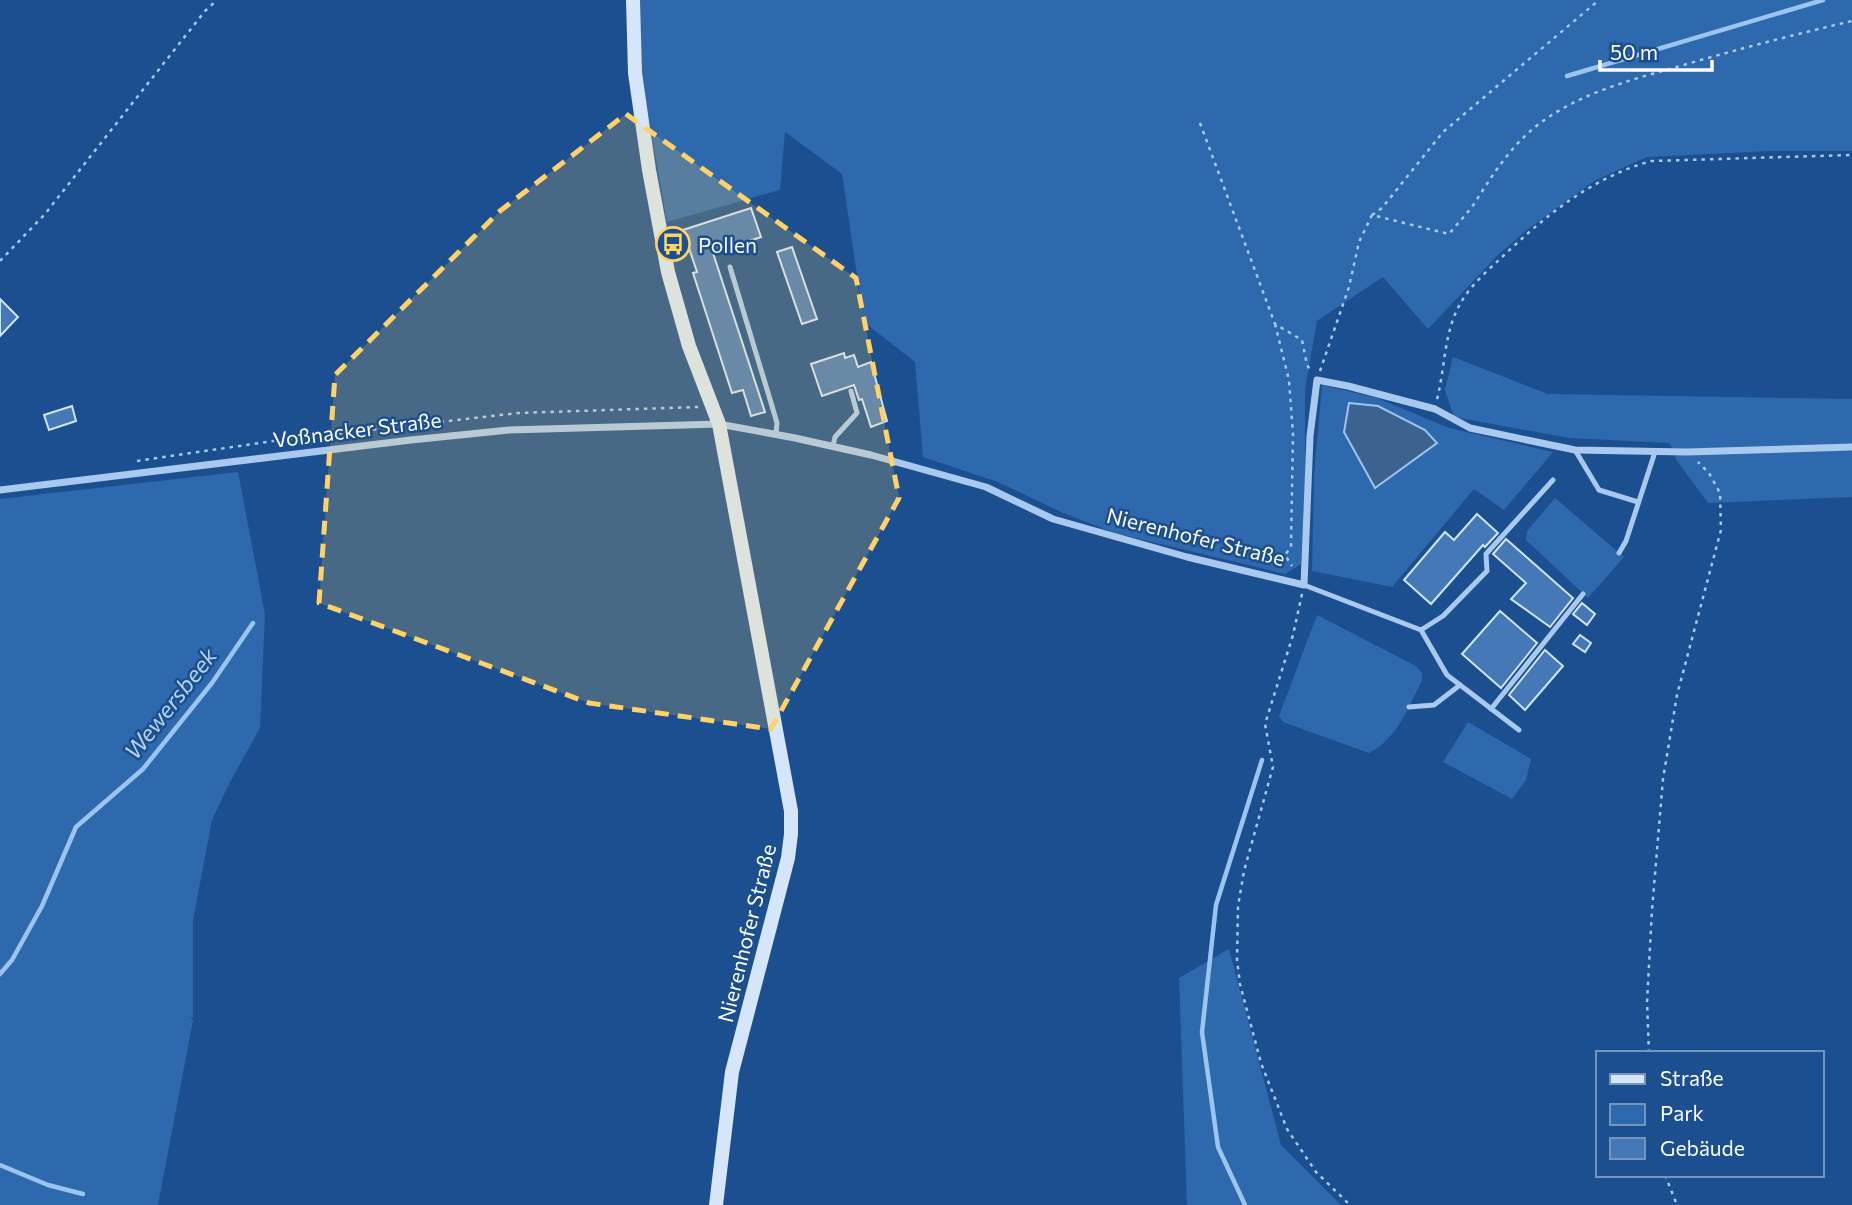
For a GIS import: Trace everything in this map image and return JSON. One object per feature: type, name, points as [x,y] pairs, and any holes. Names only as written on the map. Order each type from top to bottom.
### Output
[{"type":"street","name":"Nierenhofer Straße","points":[[633,0],[635,73],[668,272],[690,346],[719,424],[791,811],[791,834],[775,914],[732,1072],[716,1205]]},
{"type":"street","name":"Nierenhofer Straße","points":[[719,424],[833,446],[986,487],[1053,519],[1187,557],[1302,584],[1310,436],[1317,380]]},
{"type":"street","points":[[1317,380],[1435,409],[1470,428],[1575,450],[1687,452],[1852,447]]},
{"type":"street","name":"Voßnacker Straße","points":[[0,490],[509,430],[719,424]]},
{"type":"lane","points":[[730,267],[775,415],[776,434]]},
{"type":"lane","points":[[833,446],[835,437],[858,413],[850,391]]},
{"type":"lane","points":[[1575,450],[1599,490],[1638,502]]},
{"type":"lane","points":[[1619,553],[1626,541],[1655,452]]},
{"type":"lane","points":[[1421,631],[1443,616],[1487,571],[1486,554],[1553,480]]},
{"type":"lane","points":[[1302,584],[1421,631],[1447,675],[1519,730]]},
{"type":"lane","points":[[1491,709],[1583,593]]},
{"type":"lane","points":[[1409,706],[1434,705],[1460,685]]},
{"type":"path","points":[[0,261],[45,214],[205,11],[217,0]]},
{"type":"path","points":[[1317,380],[1349,287],[1359,242],[1372,215],[1382,208],[1443,132],[1599,0]]},
{"type":"path","points":[[1372,215],[1449,234],[1475,203],[1514,146],[1576,101],[1618,83],[1760,43],[1852,21]]},
{"type":"path","points":[[1200,123],[1275,324],[1289,380],[1293,434],[1291,547],[1285,555],[1302,584],[1302,600],[1265,724],[1273,767],[1244,871],[1238,906],[1237,960],[1240,984],[1261,1063],[1287,1129],[1316,1172],[1350,1205]]},
{"type":"path","points":[[1435,409],[1452,324],[1466,294],[1530,230],[1576,194],[1632,166],[1651,161],[1852,155]]},
{"type":"path","points":[[1275,324],[1302,341],[1307,365],[1317,380]]},
{"type":"path","points":[[1649,1051],[1647,1002],[1663,779],[1677,695],[1721,530],[1720,494],[1709,473],[1687,452]]},
{"type":"path","points":[[1666,1177],[1677,1205]]},
{"type":"highlighted area","points":[[626,114],[856,278],[899,498],[771,729],[589,703],[319,603],[335,375],[500,211]]},
{"type":"green space","points":[[639,0],[1852,0],[1852,151],[1771,151],[1647,157],[1594,181],[1528,229],[1498,255],[1428,329],[1383,277],[1317,321],[1305,389],[1301,564],[1285,574],[1115,533],[1061,512],[998,482],[923,457],[915,362],[864,322],[842,174],[785,132],[780,190],[667,222],[641,73]]},
{"type":"green space","points":[[1453,357],[1548,394],[1852,399],[1852,497],[1708,503],[1677,461],[1670,443],[1569,438],[1454,417],[1445,390]]},
{"type":"green space","points":[[1322,385],[1377,398],[1449,428],[1553,452],[1504,510],[1474,489],[1392,587],[1312,571],[1314,475]]},
{"type":"green space","points":[[238,472],[265,614],[260,728],[212,820],[193,920],[193,1018],[188,1016],[193,1020],[158,1205],[0,1205],[0,499]]},
{"type":"green space","points":[[1555,498],[1624,557],[1588,598],[1526,540],[1527,531]]},
{"type":"green space","points":[[1317,615],[1416,666],[1422,673],[1422,681],[1401,722],[1379,747],[1369,753],[1283,722],[1279,716]]},
{"type":"green space","points":[[1468,722],[1531,759],[1526,780],[1512,799],[1443,762]]},
{"type":"green space","points":[[1229,949],[1281,1145],[1341,1205],[1187,1205],[1179,978]]},
{"type":"shaded area","points":[[1349,403],[1378,406],[1425,430],[1437,443],[1375,488],[1344,432]]},
{"type":"building","points":[[751,208],[761,237],[713,253],[765,412],[751,416],[743,390],[732,393],[693,273],[697,272],[683,230]]},
{"type":"building","points":[[792,247],[817,319],[802,324],[777,252]]},
{"type":"building","points":[[0,299],[18,317],[0,336]]},
{"type":"building","points":[[844,353],[845,358],[854,355],[858,367],[871,362],[887,421],[871,427],[862,399],[859,400],[854,385],[822,396],[811,364]]},
{"type":"building","points":[[72,406],[76,421],[49,430],[44,415]]},
{"type":"building","points":[[1477,514],[1498,533],[1485,547],[1483,545],[1431,604],[1404,580],[1445,532],[1454,540]]},
{"type":"building","points":[[1506,539],[1573,598],[1550,627],[1511,599],[1526,583],[1493,554]]},
{"type":"building","points":[[1582,603],[1595,614],[1587,625],[1573,614]]},
{"type":"building","points":[[1500,611],[1537,643],[1501,688],[1462,654]]},
{"type":"building","points":[[1580,635],[1591,643],[1585,652],[1573,644]]},
{"type":"building","points":[[1545,650],[1563,666],[1525,710],[1509,695]]},
{"type":"waterway","points":[[1567,76],[1823,0]]},
{"type":"waterway","name":"Wewersbeek","points":[[0,974],[12,960],[42,906],[76,827],[143,769],[212,683],[253,623]]},
{"type":"waterway","points":[[1245,1205],[1218,1147],[1202,1032],[1216,905],[1262,760]]},
{"type":"waterway","points":[[0,1165],[48,1185],[83,1194]]},
{"type":"place","name":"Pollen","points":[[673,244]]}]
